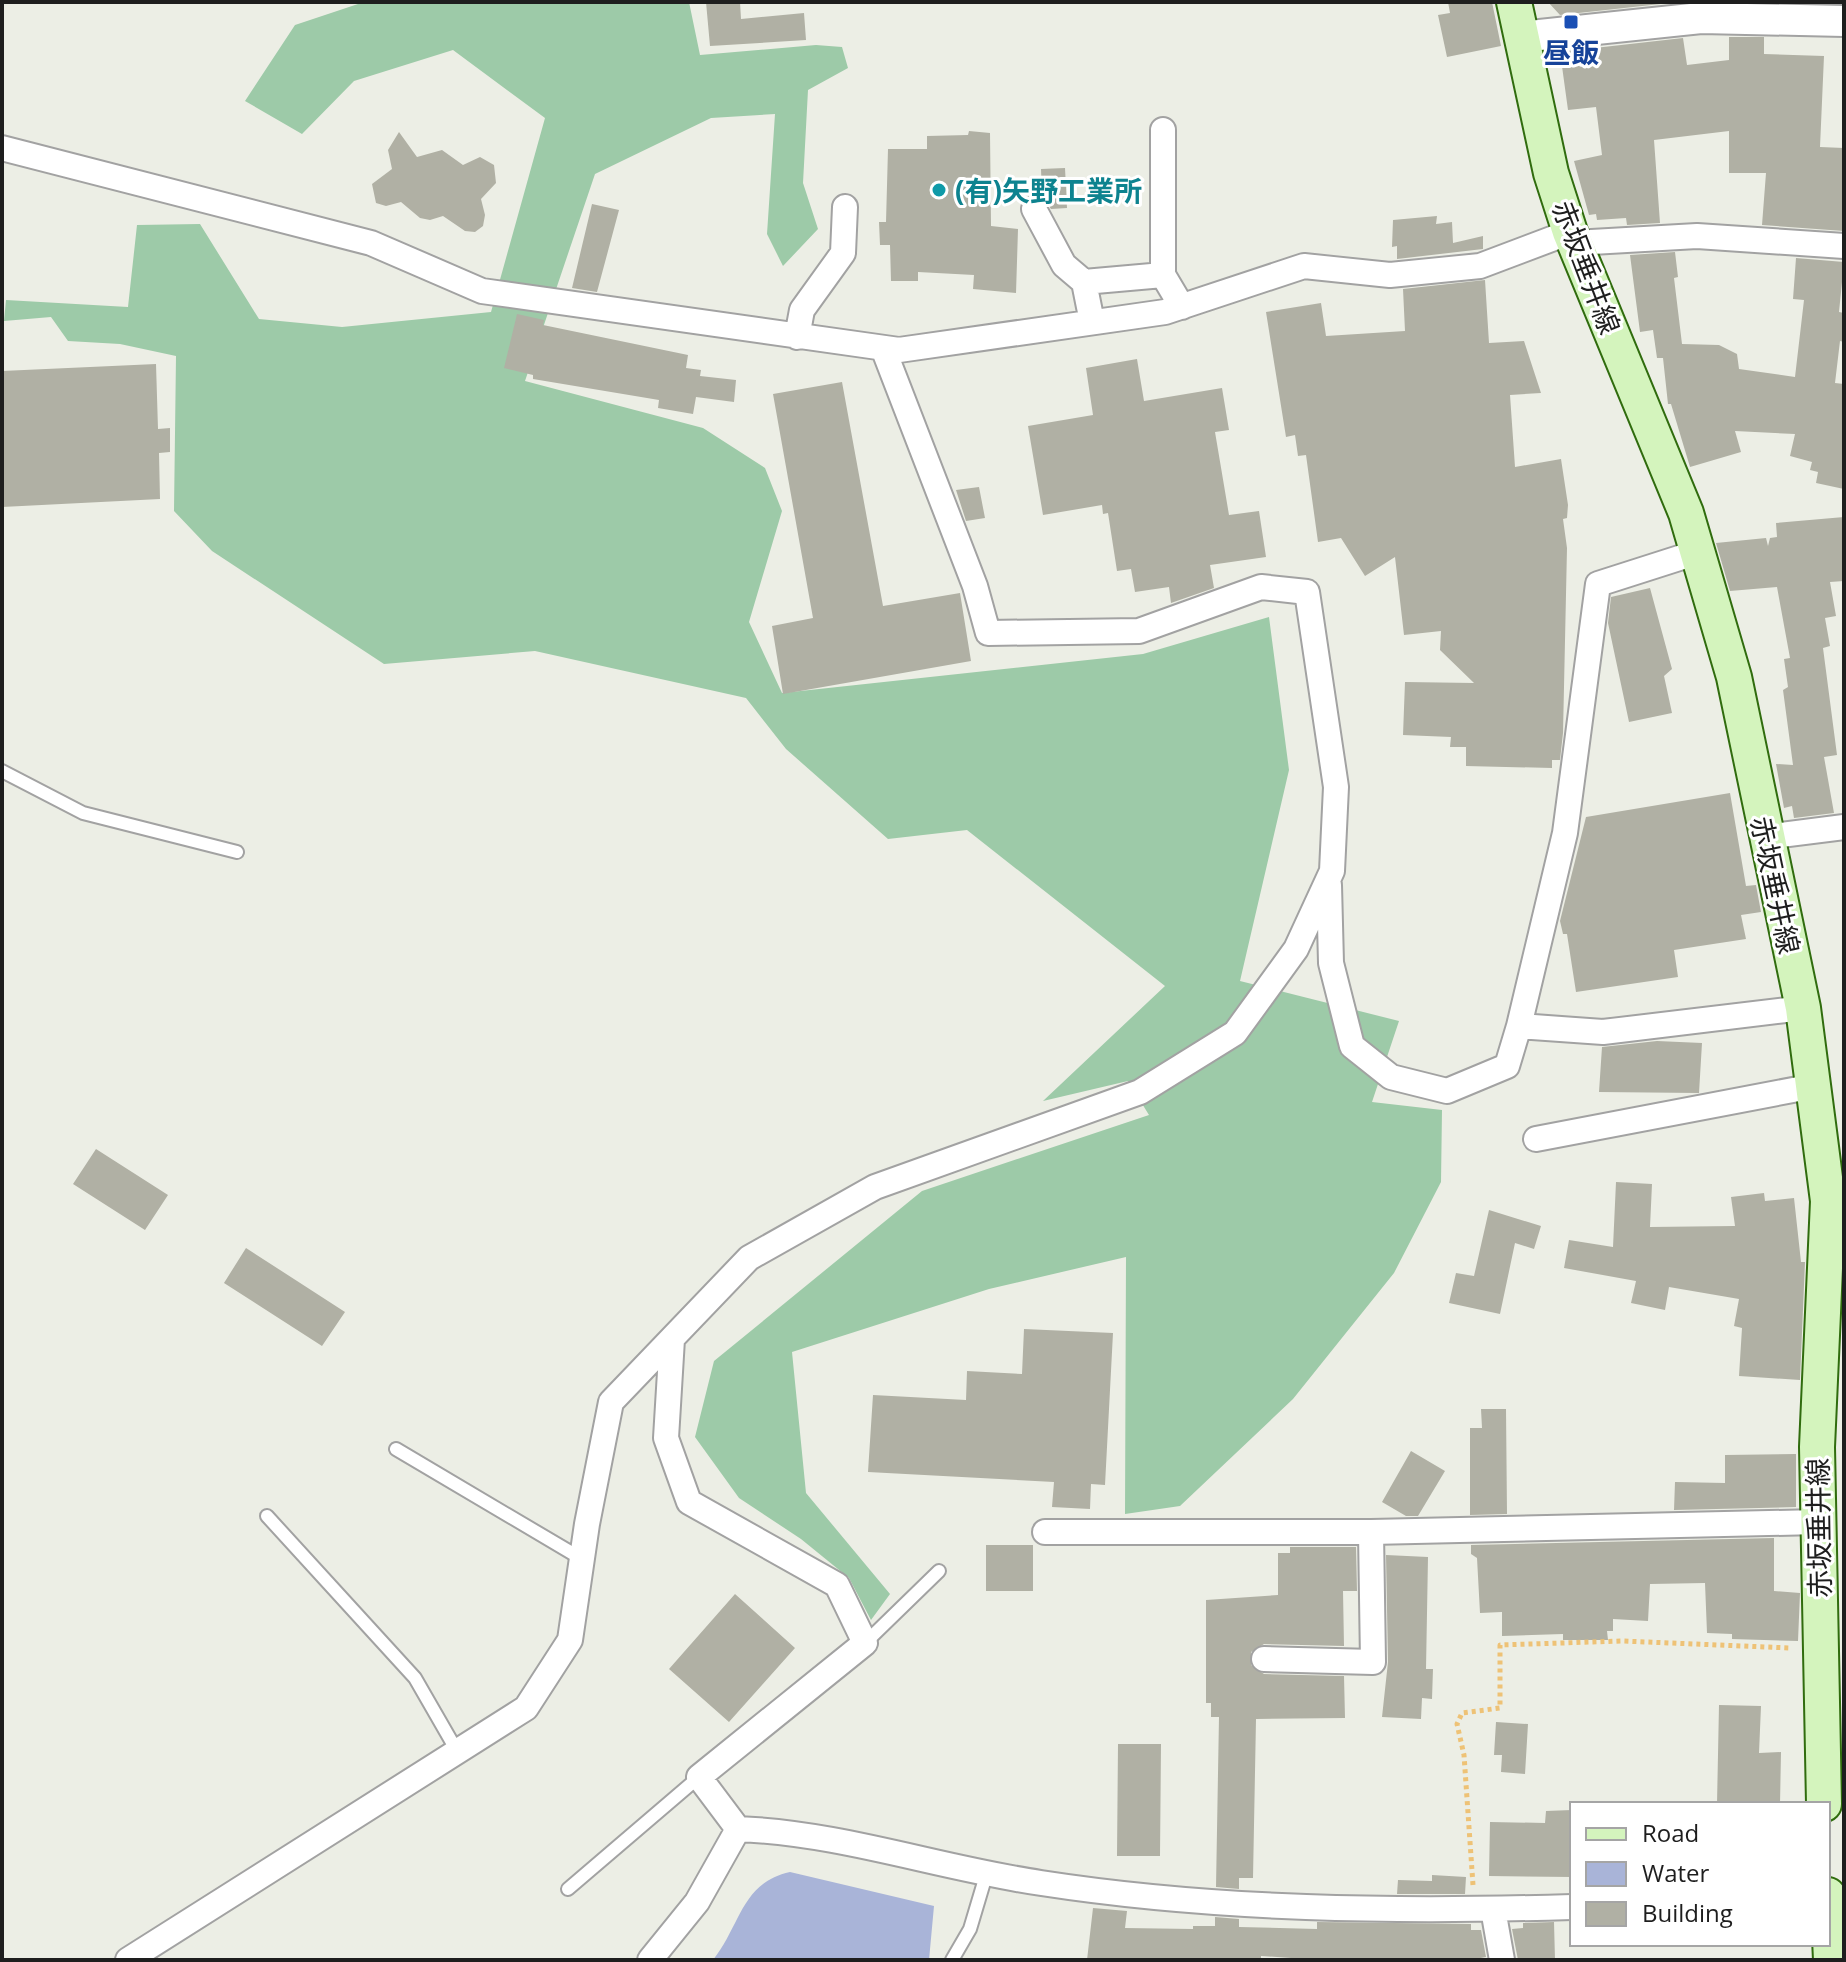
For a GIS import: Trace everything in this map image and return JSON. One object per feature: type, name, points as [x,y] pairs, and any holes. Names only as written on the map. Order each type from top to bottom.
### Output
[{"type":"main road","name":"赤坂垂井線","points":[[1514,2],[1551,173],[1572,238],[1681,500],[1734,677],[1803,1008],[1814,1086],[1836,1199],[1817,1447],[1824,1802]]},
{"type":"main road","points":[[1831,1960],[1834,1910]]},
{"type":"street","points":[[1521,37],[1701,18],[1844,21]]},
{"type":"street","points":[[1163,130],[1163,275],[1182,307]]},
{"type":"street","points":[[2,148],[371,243],[482,291],[899,350],[1182,307],[1304,266],[1390,275],[1480,266],[1572,238],[1697,236],[1844,246]]},
{"type":"street","points":[[797,337],[802,310],[843,253],[845,207]]},
{"type":"street","points":[[1034,209],[1064,265],[1084,282],[1092,322]]},
{"type":"street","points":[[1084,282],[1163,275]]},
{"type":"street","points":[[883,348],[975,586],[988,633],[1139,631],[1261,587],[1307,592],[1336,787],[1328,878],[1331,963],[1352,1046],[1391,1077],[1447,1091],[1507,1066],[1565,833],[1598,584],[1698,552]]},
{"type":"street","points":[[1766,837],[1844,827]]},
{"type":"street","points":[[128,1960],[526,1708],[570,1640],[611,1402],[749,1258],[875,1187],[1140,1092],[1235,1033],[1296,949],[1328,878]]},
{"type":"street","points":[[1519,1026],[1603,1032],[1803,1008]]},
{"type":"street","points":[[1536,1139],[1814,1086]]},
{"type":"street","points":[[672,1339],[666,1438],[689,1502],[837,1585],[865,1643],[699,1777],[738,1829],[812,1836],[1039,1883],[1182,1901],[1485,1909],[1570,1907]]},
{"type":"street","points":[[1045,1532],[1371,1532],[1818,1522]]},
{"type":"street","points":[[1264,1659],[1373,1662],[1371,1532]]},
{"type":"street","points":[[650,1960],[697,1902],[738,1829]]},
{"type":"street","points":[[1485,1909],[1502,1960]]},
{"type":"lane","points":[[2,771],[83,813],[237,852]]},
{"type":"lane","points":[[396,1449],[582,1559]]},
{"type":"lane","points":[[267,1516],[415,1678],[457,1751]]},
{"type":"lane","points":[[865,1643],[939,1571]]},
{"type":"lane","points":[[568,1889],[699,1777]]},
{"type":"lane","points":[[952,1960],[970,1929],[987,1872]]},
{"type":"path","points":[[1485,1909],[1457,1724],[1462,1713],[1500,1708],[1500,1645],[1622,1641],[1820,1649]]},
{"type":"green space","points":[[364,2],[689,2],[700,55],[816,45],[842,47],[848,68],[808,90],[803,183],[818,229],[783,266],[767,234],[775,114],[711,118],[595,174],[525,381],[703,428],[765,468],[782,511],[749,622],[782,693],[1143,654],[1269,617],[1289,770],[1240,981],[1399,1021],[1372,1102],[1442,1110],[1441,1182],[1394,1273],[1293,1399],[1180,1506],[1125,1514],[1126,1257],[989,1289],[792,1352],[806,1493],[890,1594],[871,1620],[849,1578],[801,1539],[739,1498],[695,1437],[714,1361],[922,1191],[1149,1115],[1128,1081],[1043,1101],[1165,986],[967,830],[888,839],[786,749],[746,698],[535,651],[384,664],[212,551],[174,511],[176,356],[120,344],[68,341],[51,317],[4,321],[6,300],[128,307],[137,225],[200,224],[259,319],[342,327],[491,312],[545,118],[453,50],[354,81],[302,134],[245,101],[295,25]]},
{"type":"water","points":[[790,1872],[934,1906],[929,1960],[713,1960],[751,1895],[761,1885]]},
{"type":"building","points":[[706,2],[740,2],[741,19],[804,13],[806,40],[710,46]]},
{"type":"building","points":[[1448,2],[1492,2],[1501,46],[1447,57],[1438,15],[1450,13]]},
{"type":"building","points":[[1548,2],[1679,2],[1560,15]]},
{"type":"building","points":[[1729,37],[1764,37],[1764,54],[1824,56],[1820,147],[1844,148],[1844,231],[1762,225],[1766,173],[1729,173],[1729,131],[1654,140],[1660,223],[1627,225],[1626,218],[1597,220],[1596,214],[1589,215],[1574,161],[1602,155],[1596,107],[1568,110],[1561,59],[1568,58],[1568,51],[1683,38],[1687,65],[1729,60]]},
{"type":"building","points":[[969,131],[990,133],[991,226],[1018,229],[1016,293],[973,289],[974,275],[918,272],[918,281],[891,281],[890,245],[880,245],[879,222],[886,222],[888,149],[927,149],[927,136],[968,135]]},
{"type":"building","points":[[399,132],[417,157],[442,150],[463,165],[480,157],[494,165],[496,183],[481,199],[485,215],[483,226],[475,232],[465,231],[443,216],[430,220],[420,218],[401,202],[386,206],[376,203],[372,184],[392,169],[388,150]]},
{"type":"building","points":[[1065,168],[1067,208],[1051,209],[1042,196],[1041,169]]},
{"type":"building","points":[[592,204],[619,210],[597,292],[572,288]]},
{"type":"building","points":[[1437,216],[1436,224],[1452,222],[1453,243],[1483,236],[1483,249],[1397,259],[1397,246],[1392,247],[1393,220]]},
{"type":"building","points":[[1675,252],[1678,277],[1674,278],[1682,344],[1719,345],[1737,354],[1739,369],[1795,377],[1804,300],[1793,299],[1796,258],[1844,262],[1839,312],[1844,313],[1844,342],[1840,341],[1835,383],[1844,384],[1844,489],[1816,483],[1818,472],[1810,470],[1812,462],[1790,456],[1795,434],[1735,431],[1741,452],[1690,467],[1671,404],[1668,404],[1663,358],[1657,358],[1653,330],[1640,332],[1630,255]]},
{"type":"building","points":[[1485,280],[1489,343],[1524,341],[1541,393],[1510,395],[1515,467],[1561,459],[1568,505],[1567,518],[1563,519],[1567,548],[1563,733],[1560,760],[1552,760],[1552,768],[1466,766],[1466,747],[1450,747],[1451,737],[1403,735],[1405,682],[1474,683],[1440,650],[1441,631],[1404,635],[1395,557],[1365,576],[1341,538],[1318,542],[1306,455],[1298,456],[1295,435],[1286,437],[1266,312],[1321,303],[1326,336],[1405,331],[1403,289]]},
{"type":"building","points":[[517,314],[544,320],[543,325],[688,355],[686,368],[701,370],[700,376],[736,380],[734,402],[696,397],[693,414],[658,408],[659,400],[533,379],[533,375],[504,368]]},
{"type":"building","points":[[1137,359],[1144,401],[1222,388],[1229,430],[1215,432],[1229,515],[1259,511],[1266,557],[1210,565],[1214,588],[1171,603],[1169,587],[1135,592],[1131,569],[1117,571],[1108,513],[1103,514],[1102,505],[1043,515],[1028,426],[1093,415],[1086,368]]},
{"type":"building","points":[[156,364],[158,429],[170,428],[170,452],[159,453],[160,499],[2,507],[2,371]]},
{"type":"building","points":[[842,382],[883,606],[960,593],[971,661],[783,694],[772,626],[813,618],[773,394]]},
{"type":"building","points":[[979,487],[985,518],[966,521],[956,490]]},
{"type":"building","points":[[1844,517],[1844,581],[1830,582],[1836,616],[1825,618],[1830,646],[1823,648],[1837,755],[1824,757],[1834,813],[1794,818],[1792,806],[1784,808],[1776,764],[1793,765],[1783,690],[1788,687],[1784,659],[1790,658],[1777,587],[1730,591],[1716,543],[1766,538],[1768,546],[1770,538],[1777,537],[1776,523]]},
{"type":"building","points":[[1650,588],[1672,669],[1664,676],[1672,713],[1629,722],[1608,623],[1611,597]]},
{"type":"building","points":[[1730,793],[1746,886],[1756,885],[1761,912],[1741,915],[1746,939],[1674,950],[1678,977],[1576,992],[1567,934],[1563,934],[1560,921],[1586,817]]},
{"type":"building","points":[[1657,1041],[1702,1043],[1699,1093],[1599,1092],[1602,1047]]},
{"type":"building","points":[[96,1149],[168,1195],[145,1230],[73,1184]]},
{"type":"building","points":[[1616,1182],[1652,1184],[1650,1227],[1735,1226],[1731,1197],[1764,1193],[1765,1201],[1794,1198],[1801,1262],[1805,1262],[1800,1380],[1739,1376],[1742,1328],[1734,1326],[1739,1299],[1669,1287],[1665,1310],[1631,1303],[1636,1281],[1564,1268],[1569,1240],[1613,1247]]},
{"type":"building","points":[[1489,1210],[1541,1226],[1534,1249],[1515,1243],[1500,1314],[1449,1303],[1456,1273],[1474,1276]]},
{"type":"building","points":[[246,1248],[345,1312],[322,1346],[224,1283]]},
{"type":"building","points":[[1024,1329],[1113,1333],[1105,1485],[1091,1484],[1090,1509],[1052,1507],[1054,1482],[868,1472],[873,1395],[966,1400],[967,1371],[1022,1374]]},
{"type":"building","points":[[1481,1409],[1506,1409],[1507,1514],[1470,1515],[1470,1428],[1482,1428]]},
{"type":"building","points":[[1411,1451],[1445,1471],[1418,1516],[1406,1516],[1382,1502]]},
{"type":"building","points":[[1796,1454],[1796,1507],[1674,1510],[1675,1482],[1725,1483],[1725,1455]]},
{"type":"building","points":[[1774,1538],[1774,1591],[1800,1593],[1798,1641],[1732,1639],[1732,1634],[1707,1633],[1705,1583],[1650,1584],[1648,1621],[1613,1619],[1613,1631],[1607,1631],[1608,1640],[1563,1640],[1563,1634],[1502,1636],[1502,1612],[1480,1613],[1477,1558],[1471,1554],[1471,1545]]},
{"type":"building","points":[[986,1545],[1033,1545],[1033,1591],[986,1591]]},
{"type":"building","points":[[1290,1547],[1356,1547],[1357,1591],[1343,1591],[1344,1646],[1264,1644],[1251,1652],[1251,1665],[1264,1674],[1344,1676],[1345,1718],[1256,1719],[1253,1878],[1239,1878],[1239,1889],[1216,1887],[1219,1717],[1211,1717],[1211,1703],[1206,1703],[1206,1600],[1278,1595],[1278,1553],[1290,1553]]},
{"type":"building","points":[[1386,1555],[1428,1557],[1426,1669],[1433,1669],[1432,1699],[1422,1698],[1421,1719],[1382,1717],[1388,1662]]},
{"type":"building","points":[[735,1594],[795,1648],[729,1722],[669,1669]]},
{"type":"building","points":[[1719,1705],[1761,1706],[1759,1753],[1781,1752],[1780,1802],[1717,1802]]},
{"type":"building","points":[[1496,1722],[1528,1724],[1525,1774],[1501,1772],[1502,1755],[1494,1755]]},
{"type":"building","points":[[1118,1744],[1161,1744],[1160,1856],[1117,1856]]},
{"type":"building","points":[[1570,1810],[1570,1877],[1489,1876],[1490,1822],[1545,1823],[1546,1811]]},
{"type":"building","points":[[1432,1875],[1466,1877],[1465,1894],[1397,1894],[1398,1880],[1432,1881]]},
{"type":"building","points":[[1093,1908],[1127,1911],[1125,1928],[1193,1929],[1193,1926],[1215,1926],[1215,1917],[1239,1919],[1239,1927],[1317,1929],[1317,1922],[1471,1924],[1471,1930],[1481,1930],[1486,1957],[1470,1960],[1319,1960],[1261,1956],[1261,1960],[1087,1960]]},
{"type":"building","points":[[1554,1922],[1555,1960],[1518,1960],[1512,1929],[1523,1928],[1523,1923]]},
{"type":"place","name":"昼飯","points":[[1571,22]]},
{"type":"place","name":"(有)矢野工業所","points":[[939,190]]}]
